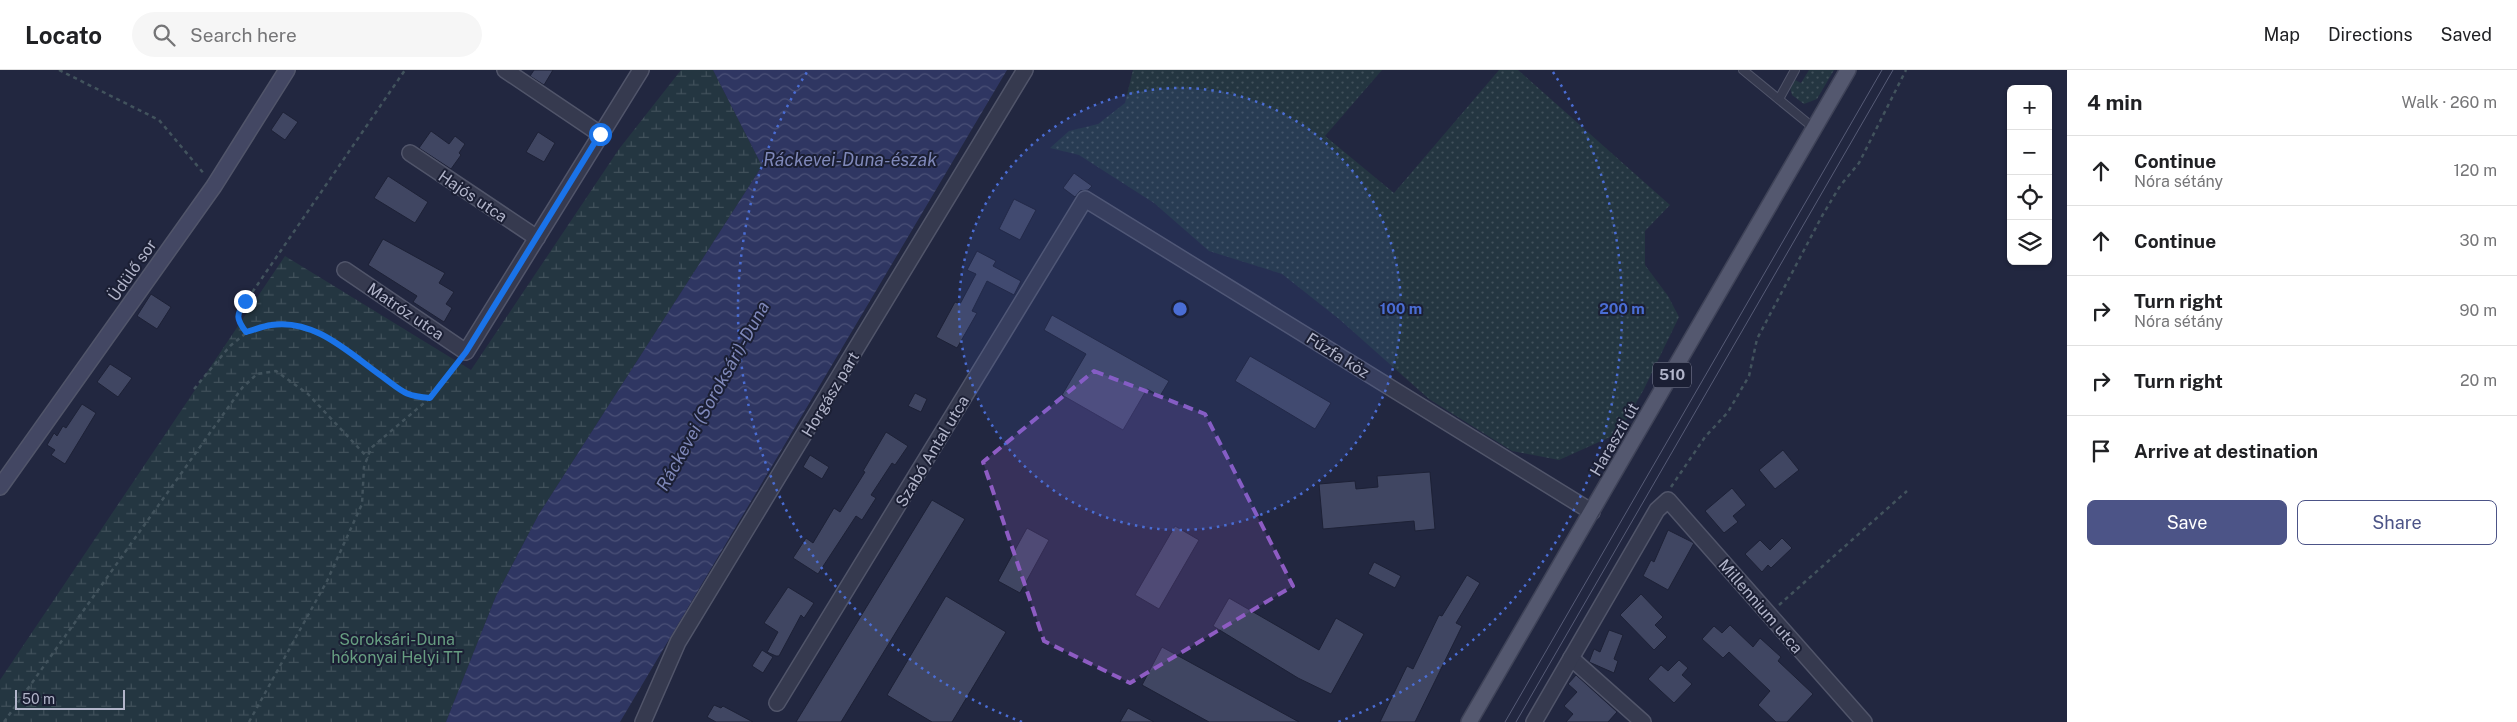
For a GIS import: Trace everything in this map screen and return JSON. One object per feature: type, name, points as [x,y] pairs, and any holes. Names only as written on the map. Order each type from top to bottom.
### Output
[{"type":"main road","name":"Haraszti út","points":[[1470,722],[1848,70]]},
{"type":"street","name":"Üdülő sor","points":[[0,487],[214,186],[287,70]]},
{"type":"street","points":[[505,70],[600,134]]},
{"type":"street","points":[[466,352],[641,70]]},
{"type":"street","name":"Horgász part","points":[[643,722],[678,642],[1025,70]]},
{"type":"street","name":"Hajós utca","points":[[410,153],[537,238]]},
{"type":"street","name":"Fűzfa köz","points":[[1085,199],[1592,512]]},
{"type":"street","name":"Szabó Antal utca","points":[[777,703],[1085,199]]},
{"type":"street","name":"Matróz utca","points":[[345,270],[466,352]]},
{"type":"street","points":[[1534,722],[1663,505]]},
{"type":"street","name":"Millennium utca","points":[[1663,505],[1769,614],[1864,722]]},
{"type":"street","points":[[1571,658],[1643,722]]},
{"type":"lane","points":[[1743,70],[1815,129]]},
{"type":"lane","points":[[1779,99],[1795,70]]},
{"type":"path","points":[[59,70],[159,120],[214,186]]},
{"type":"path","points":[[246,332],[238,322],[238,313],[405,70]]},
{"type":"path","points":[[1663,505],[1670,487],[1705,437],[1728,412],[1749,376],[1757,339],[1822,216],[1840,186],[1859,163],[1906,70]]},
{"type":"path","points":[[194,389],[230,346],[246,332],[272,325],[290,325],[314,331],[330,338],[410,396],[430,398]]},
{"type":"path","points":[[249,722],[327,581],[358,513],[362,504],[364,467],[371,448],[430,398],[466,352]]},
{"type":"path","points":[[4,722],[242,388],[257,374],[276,371],[308,394],[368,458]]},
{"type":"path","points":[[1769,614],[1907,491]]},
{"type":"highlighted area","points":[[1094,371],[1205,414],[1293,586],[1130,683],[1044,641],[983,462]]},
{"type":"green space","name":"Soroksári-Duna hókonyai Helyi TT","points":[[681,70],[713,70],[762,166],[539,514],[496,596],[446,722],[0,722],[0,680],[285,256],[471,370],[619,149]]},
{"type":"green space","points":[[1133,70],[1382,70],[1325,136],[1394,193],[1499,70],[1518,70],[1670,205],[1645,231],[1645,265],[1668,296],[1679,317],[1644,389],[1619,433],[1559,460],[1512,451],[1429,399],[1339,319],[1282,274],[1209,251],[1154,203],[1079,155],[1050,148],[1069,131],[1098,124],[1125,103]]},
{"type":"green space","points":[[1809,70],[1834,70],[1817,99],[1804,104],[1792,95],[1790,88],[1793,79],[1801,83]]},
{"type":"water","name":"Ráckevei-Duna-észak","points":[[713,70],[1007,70],[620,722],[446,722],[496,596],[539,514],[762,166]]},
{"type":"building","points":[[534,70],[553,70],[544,85],[530,76]]},
{"type":"building","points":[[283,112],[298,122],[285,140],[271,130]]},
{"type":"building","points":[[431,131],[449,144],[455,136],[465,144],[459,153],[461,155],[451,169],[419,148]]},
{"type":"building","points":[[538,132],[555,143],[544,162],[526,152]]},
{"type":"building","points":[[1074,173],[1092,186],[1088,190],[1080,191],[1075,197],[1063,188]]},
{"type":"building","points":[[388,176],[428,202],[415,223],[374,198]]},
{"type":"building","points":[[1014,199],[1036,210],[1020,240],[999,229]]},
{"type":"building","points":[[383,239],[445,273],[439,283],[454,292],[446,304],[452,308],[444,322],[413,302],[417,296],[368,265]]},
{"type":"building","points":[[977,251],[996,261],[993,266],[1021,281],[1014,295],[987,281],[972,311],[977,313],[957,348],[936,337],[955,302],[960,304],[976,274],[967,270]]},
{"type":"building","points":[[151,294],[171,307],[157,329],[137,316]]},
{"type":"building","points":[[1052,315],[1169,381],[1160,396],[1147,389],[1123,430],[1062,395],[1086,354],[1044,330]]},
{"type":"building","points":[[1250,356],[1331,403],[1315,429],[1235,381]]},
{"type":"building","points":[[110,364],[132,378],[118,397],[97,382]]},
{"type":"building","points":[[915,393],[927,399],[921,412],[908,406]]},
{"type":"building","points":[[82,404],[96,413],[65,464],[51,455],[55,450],[47,445],[54,433],[57,436],[63,426],[66,428]]},
{"type":"building","points":[[886,432],[908,446],[895,465],[892,463],[871,495],[876,498],[862,520],[856,516],[818,574],[793,558],[806,538],[813,543],[834,508],[840,512],[865,472],[863,471]]},
{"type":"building","points":[[1783,450],[1799,470],[1775,489],[1759,470]]},
{"type":"building","points":[[810,455],[829,467],[822,479],[803,467]]},
{"type":"building","points":[[1430,472],[1435,529],[1415,531],[1414,521],[1323,529],[1319,484],[1355,481],[1356,489],[1378,487],[1377,476]]},
{"type":"building","points":[[1732,488],[1746,505],[1733,516],[1738,522],[1724,533],[1705,511]]},
{"type":"building","points":[[932,500],[965,519],[841,722],[796,722]]},
{"type":"building","points":[[1175,526],[1199,540],[1159,609],[1135,595]]},
{"type":"building","points":[[1027,528],[1049,540],[1020,593],[998,581]]},
{"type":"building","points":[[1668,530],[1694,543],[1668,590],[1643,576],[1651,560],[1654,562]]},
{"type":"building","points":[[1782,538],[1792,548],[1771,568],[1768,565],[1762,572],[1745,554],[1760,540],[1770,550]]},
{"type":"building","points":[[1374,562],[1401,576],[1395,588],[1368,574]]},
{"type":"building","points":[[1467,575],[1480,583],[1456,623],[1462,626],[1415,722],[1380,722],[1407,666],[1413,669],[1439,615],[1442,616]]},
{"type":"building","points":[[788,587],[814,603],[804,618],[801,615],[779,656],[776,656],[767,652],[778,632],[764,623]]},
{"type":"building","points":[[1641,594],[1663,617],[1655,625],[1667,637],[1654,650],[1620,615]]},
{"type":"building","points":[[946,596],[1006,632],[952,722],[932,722],[887,695]]},
{"type":"building","points":[[1229,598],[1319,650],[1336,618],[1364,634],[1331,694],[1298,678],[1213,626]]},
{"type":"building","points":[[1730,625],[1753,647],[1760,638],[1781,657],[1778,661],[1813,694],[1787,722],[1776,722],[1758,705],[1770,691],[1729,652],[1723,658],[1702,639],[1714,626],[1722,633]]},
{"type":"building","points":[[1609,630],[1623,635],[1614,659],[1618,661],[1614,673],[1589,662],[1594,649],[1600,652]]},
{"type":"building","points":[[1162,647],[1299,722],[1209,722],[1142,685]]},
{"type":"building","points":[[762,650],[773,657],[763,673],[752,666]]},
{"type":"building","points":[[1679,660],[1688,668],[1682,675],[1692,684],[1674,703],[1648,679],[1661,665],[1668,671]]},
{"type":"building","points":[[1576,675],[1617,712],[1608,722],[1566,722],[1573,714],[1564,706],[1577,692],[1568,684]]},
{"type":"building","points":[[714,705],[721,708],[723,706],[753,722],[716,722],[707,717]]},
{"type":"building","points":[[1128,708],[1154,722],[1120,722]]},
{"type":"tram line","points":[[1505,722],[1882,70]]},
{"type":"tram line","points":[[1516,722],[1893,70]]},
{"type":"route","points":[[245,301],[238,313],[238,322],[246,332],[272,325],[290,325],[314,331],[330,338],[410,396],[430,398],[466,352],[600,134]]},
{"type":"water label","name":"Ráckevei (Soroksári)-Duna","points":[[713,396]]}]
